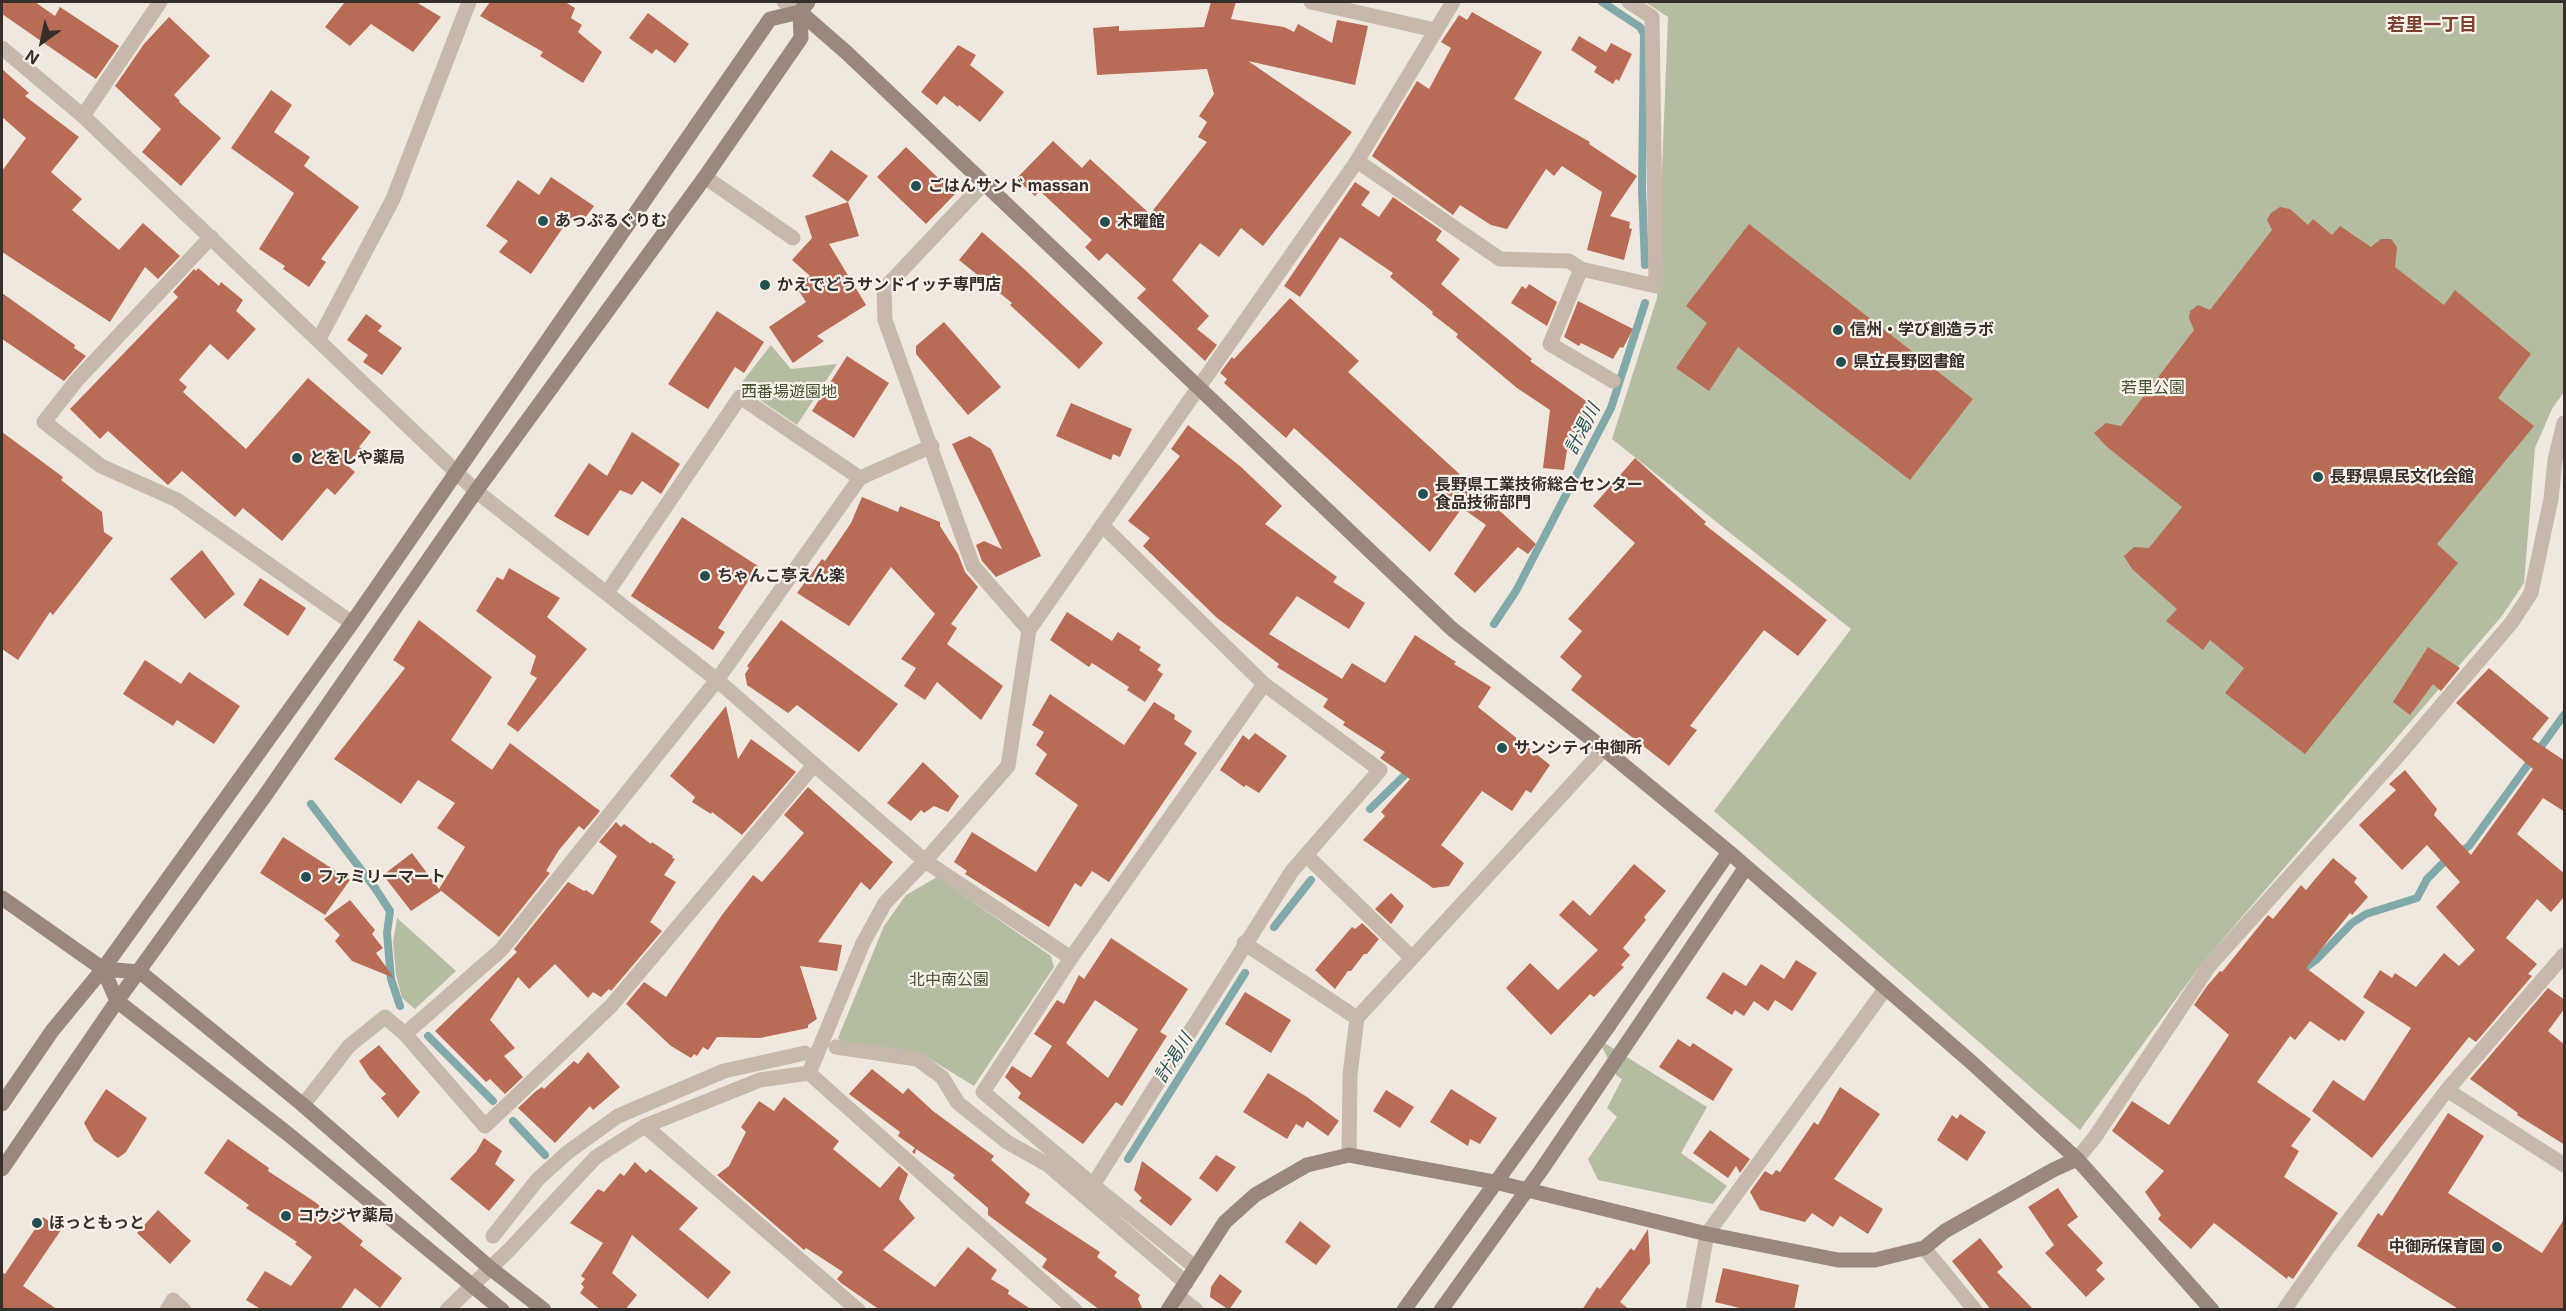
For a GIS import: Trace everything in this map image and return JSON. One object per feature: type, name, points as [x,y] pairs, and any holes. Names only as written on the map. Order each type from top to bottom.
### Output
[{"type":"street","points":[[83,116],[160,2]]},
{"type":"street","points":[[319,339],[393,199],[469,2]]},
{"type":"street","points":[[784,2],[804,7],[847,53],[1452,629],[1604,749],[1729,852],[1886,988],[2077,1160],[2212,1310]]},
{"type":"street","points":[[1311,2],[1436,30]]},
{"type":"street","points":[[809,1073],[863,943],[885,903],[1008,766],[1029,630],[1357,161],[1453,2]]},
{"type":"street","points":[[1357,161],[1500,259],[1569,261],[1581,269],[1656,286],[1652,17],[1629,2]]},
{"type":"street","points":[[2,1168],[476,491],[705,177],[801,38],[804,7]]},
{"type":"street","points":[[2,1104],[52,1032],[103,969],[352,623],[770,19],[804,7]]},
{"type":"street","points":[[2,48],[83,116],[319,339],[456,474],[717,680],[925,861],[1071,958]]},
{"type":"street","points":[[705,177],[793,238]]},
{"type":"street","points":[[984,183],[884,289],[885,320],[932,446],[973,566],[1029,630]]},
{"type":"street","points":[[211,237],[77,380],[44,422],[101,465],[177,500],[352,623]]},
{"type":"street","points":[[1581,269],[1550,344],[1613,381]]},
{"type":"street","points":[[607,593],[740,397],[860,478]]},
{"type":"street","points":[[1168,1310],[1225,1222],[1255,1195],[1307,1166],[1349,1155],[1495,1182],[1707,1234],[1838,1260],[1875,1260],[1924,1248],[1945,1231],[2053,1170],[2077,1160],[2095,1137],[2209,966],[2398,756],[2512,622],[2531,594],[2551,499],[2555,460],[2565,423]]},
{"type":"street","points":[[405,1034],[501,950],[717,680],[860,478],[932,446]]},
{"type":"street","points":[[1093,1185],[1292,871],[1380,770],[1264,684],[1102,525]]},
{"type":"street","points":[[1196,1268],[983,1092],[1071,958],[1264,684]]},
{"type":"street","points":[[1349,1155],[1350,1075],[1357,1018],[1604,749]]},
{"type":"street","points":[[303,1105],[349,1046],[386,1017],[405,1034],[485,1126],[611,1006],[814,765]]},
{"type":"street","points":[[1404,1310],[1729,852]]},
{"type":"street","points":[[1306,855],[1412,958]]},
{"type":"street","points":[[1441,1310],[1527,1190],[1746,867]]},
{"type":"street","points":[[2,898],[103,969],[140,972],[303,1105],[490,1268],[544,1310]]},
{"type":"street","points":[[1244,944],[1357,1018]]},
{"type":"street","points":[[2284,1310],[2447,1090],[2565,955]]},
{"type":"street","points":[[103,969],[117,1001],[288,1134],[502,1310]]},
{"type":"street","points":[[1693,1310],[1707,1234],[1886,988]]},
{"type":"street","points":[[836,1047],[918,1056],[942,1077],[958,1103],[1007,1142],[1048,1165],[1182,1289],[1196,1310]]},
{"type":"street","points":[[493,1236],[538,1179],[568,1152],[618,1116],[724,1071],[805,1053]]},
{"type":"street","points":[[447,1310],[596,1157],[645,1126],[760,1080],[809,1073],[1075,1310]]},
{"type":"street","points":[[2447,1090],[2565,1165]]},
{"type":"street","points":[[645,1126],[858,1310]]},
{"type":"street","points":[[1924,1248],[1975,1310]]},
{"type":"street","points":[[167,1310],[173,1300],[184,1310]]},
{"type":"green space","name":"若里公園","points":[[1645,2],[2564,2],[2564,392],[2552,409],[2535,448],[2524,583],[2502,616],[2203,962],[2080,1130],[1714,811],[1851,629],[1612,439],[1657,298],[1668,17]]},
{"type":"green space","name":"西番場遊園地","points":[[771,345],[791,369],[837,364],[797,425],[739,386]]},
{"type":"green space","name":"北中南公園","points":[[937,877],[1051,956],[1054,967],[974,1086],[920,1053],[844,1044],[838,1038],[884,926],[906,895]]},
{"type":"green space","points":[[397,918],[456,971],[415,1009],[402,998],[396,975],[393,942]]},
{"type":"green space","points":[[1598,1039],[1707,1107],[1681,1153],[1727,1186],[1713,1204],[1598,1180],[1588,1159],[1617,1117],[1607,1108],[1622,1079],[1616,1075]]},
{"type":"building","points":[[2,2],[35,2],[55,16],[60,7],[119,46],[96,79],[2,14]]},
{"type":"building","points":[[345,2],[416,2],[441,17],[413,52],[371,24],[350,46],[325,27]]},
{"type":"building","points":[[490,2],[565,2],[575,8],[571,18],[582,25],[578,32],[602,52],[583,83],[540,56],[543,52],[480,16]]},
{"type":"building","points":[[1211,2],[1236,2],[1231,19],[1284,27],[1294,32],[1298,24],[1332,43],[1337,20],[1368,26],[1355,85],[1248,61],[1352,132],[1263,246],[1241,228],[1219,257],[1200,243],[1172,280],[1209,316],[1197,329],[1217,345],[1205,361],[1137,298],[1146,289],[1107,253],[1099,261],[1085,247],[1092,240],[1040,191],[1035,196],[1016,179],[1053,141],[1082,168],[1090,159],[1150,214],[1207,142],[1198,137],[1207,122],[1199,116],[1214,94],[1207,69],[1097,75],[1093,28],[1119,26],[1119,31],[1204,27]]},
{"type":"building","points":[[1472,12],[1542,52],[1514,99],[1590,142],[1589,144],[1637,176],[1610,216],[1630,222],[1629,228],[1632,229],[1624,260],[1587,250],[1602,192],[1562,166],[1554,176],[1546,169],[1507,229],[1491,225],[1460,205],[1453,215],[1372,156],[1417,81],[1429,89],[1451,48],[1441,42],[1459,15],[1467,20]]},
{"type":"building","points":[[648,13],[689,44],[675,63],[656,49],[652,54],[629,38]]},
{"type":"building","points":[[169,17],[210,56],[174,95],[221,138],[181,186],[142,152],[161,129],[115,86],[144,44]]},
{"type":"building","points":[[1579,36],[1606,52],[1611,43],[1632,54],[1619,81],[1616,79],[1613,84],[1594,72],[1597,67],[1571,50]]},
{"type":"building","points":[[958,45],[976,55],[970,65],[1004,92],[980,122],[944,96],[937,105],[921,92]]},
{"type":"building","points":[[2,69],[29,93],[25,96],[79,137],[51,172],[82,199],[72,210],[119,250],[143,223],[180,256],[158,279],[145,267],[110,322],[2,252],[2,171],[26,138],[2,117]]},
{"type":"building","points":[[271,90],[292,105],[274,132],[310,157],[304,166],[359,207],[321,259],[326,262],[309,287],[283,269],[285,266],[259,249],[294,193],[231,148]]},
{"type":"building","name":"ごはんサンド massan","points":[[906,147],[955,194],[926,224],[877,177]]},
{"type":"building","points":[[831,150],[868,176],[848,202],[812,176]]},
{"type":"building","points":[[551,177],[594,206],[579,226],[569,219],[531,274],[499,252],[508,241],[486,226],[518,180],[539,195]]},
{"type":"building","points":[[1355,182],[1370,192],[1361,205],[1379,217],[1393,197],[1442,231],[1436,240],[1460,259],[1441,284],[1532,359],[1530,361],[1596,408],[1589,418],[1593,421],[1581,438],[1570,430],[1564,470],[1543,468],[1550,410],[1517,388],[1456,337],[1458,334],[1390,277],[1393,273],[1340,237],[1300,297],[1284,286]]},
{"type":"building","points":[[848,202],[859,236],[829,244],[866,305],[817,336],[824,341],[793,363],[769,327],[806,302],[795,285],[810,276],[792,260],[812,238],[805,216]]},
{"type":"building","name":"長野県県民文化会館","points":[[2280,207],[2290,209],[2308,225],[2313,219],[2332,235],[2340,226],[2371,247],[2381,239],[2391,239],[2397,247],[2395,267],[2444,305],[2455,290],[2531,354],[2498,398],[2534,426],[2437,544],[2458,563],[2305,754],[2225,693],[2244,668],[2210,640],[2203,650],[2166,621],[2177,609],[2132,569],[2124,556],[2134,547],[2149,548],[2182,507],[2106,446],[2094,433],[2106,423],[2121,426],[2194,330],[2189,318],[2190,311],[2198,305],[2210,310],[2272,230],[2267,220],[2271,213]]},
{"type":"building","name":"県立長野図書館","points":[[1749,224],[1973,399],[1910,480],[1738,347],[1709,391],[1676,368],[1707,323],[1686,306]]},
{"type":"building","points":[[982,232],[1103,343],[1079,369],[1010,305],[1012,303],[959,260]]},
{"type":"building","points":[[198,268],[219,286],[221,282],[243,300],[236,311],[256,329],[228,360],[210,344],[179,380],[187,387],[183,392],[246,449],[308,378],[371,432],[359,447],[362,449],[348,466],[355,472],[335,495],[327,488],[282,541],[243,508],[235,517],[182,471],[168,485],[108,431],[100,439],[70,409],[178,297],[173,292],[194,269],[196,271]]},
{"type":"building","points":[[1529,284],[1557,302],[1547,326],[1511,303],[1522,286],[1526,289]]},
{"type":"building","points":[[2,293],[75,345],[74,348],[86,356],[64,381],[2,339]]},
{"type":"building","points":[[1290,298],[1359,361],[1348,372],[1536,544],[1528,554],[1518,547],[1475,593],[1454,574],[1486,525],[1462,508],[1430,552],[1294,428],[1286,438],[1224,383],[1227,379],[1220,373],[1232,357],[1234,359]]},
{"type":"building","points":[[1578,301],[1633,329],[1623,348],[1620,347],[1613,359],[1581,343],[1579,346],[1564,337]]},
{"type":"building","points":[[717,311],[764,342],[744,373],[735,367],[708,409],[668,384]]},
{"type":"building","points":[[366,314],[382,326],[378,331],[402,348],[382,375],[363,362],[368,355],[347,340]]},
{"type":"building","points":[[944,322],[1001,387],[968,415],[916,354],[916,346]]},
{"type":"building","points":[[847,356],[889,383],[854,438],[812,411]]},
{"type":"building","points":[[1071,403],[1132,429],[1120,457],[1113,454],[1111,460],[1056,436]]},
{"type":"building","points":[[1188,425],[1240,466],[1282,506],[1265,524],[1337,577],[1333,582],[1365,603],[1349,629],[1297,596],[1269,634],[1342,679],[1352,663],[1385,683],[1415,635],[1456,662],[1454,664],[1491,687],[1478,707],[1550,765],[1531,793],[1526,790],[1512,811],[1482,791],[1441,845],[1464,863],[1449,886],[1433,888],[1363,840],[1385,816],[1381,812],[1410,779],[1380,758],[1385,752],[1343,725],[1345,722],[1323,707],[1328,699],[1277,667],[1279,664],[1217,618],[1143,546],[1150,538],[1128,521],[1180,456],[1171,449]]},
{"type":"building","points":[[2,432],[63,477],[61,480],[102,512],[104,532],[113,538],[53,615],[50,612],[18,660],[2,649]]},
{"type":"building","points":[[632,432],[680,464],[661,494],[642,481],[632,495],[620,490],[588,536],[554,516],[589,463],[607,476]]},
{"type":"building","points":[[970,436],[991,449],[1041,556],[996,577],[982,561],[976,545],[984,541],[1002,549],[952,444]]},
{"type":"building","points":[[1635,458],[1706,522],[1704,524],[1827,620],[1798,656],[1764,630],[1690,726],[1697,730],[1669,766],[1571,690],[1582,676],[1560,657],[1582,631],[1568,619],[1635,543],[1593,506]]},
{"type":"building","points":[[862,497],[898,512],[900,506],[940,522],[965,572],[978,587],[951,624],[957,628],[947,644],[1003,686],[981,720],[937,682],[925,700],[904,686],[916,668],[901,659],[935,614],[891,567],[849,626],[797,593],[822,559],[825,561],[851,523]]},
{"type":"building","points":[[682,517],[758,566],[718,628],[725,632],[713,650],[631,596]]},
{"type":"building","points":[[202,550],[235,594],[205,619],[170,579]]},
{"type":"building","points":[[509,568],[560,598],[547,617],[587,649],[518,732],[507,724],[537,678],[530,674],[536,656],[476,611],[497,577],[503,580]]},
{"type":"building","points":[[260,578],[306,608],[288,636],[243,605]]},
{"type":"building","points":[[1067,612],[1112,641],[1118,632],[1141,647],[1139,650],[1161,665],[1157,670],[1163,674],[1145,702],[1127,690],[1129,687],[1092,663],[1089,667],[1050,640]]},
{"type":"building","points":[[419,620],[492,677],[451,740],[492,770],[510,743],[600,811],[584,830],[579,826],[559,850],[546,871],[550,873],[499,937],[440,890],[411,911],[383,875],[412,853],[439,889],[465,847],[437,828],[455,803],[418,780],[401,804],[334,759],[405,668],[393,660]]},
{"type":"building","points":[[781,620],[898,704],[859,752],[797,705],[788,713],[747,685],[745,674],[749,668],[747,666]]},
{"type":"building","points":[[2428,647],[2460,668],[2441,691],[2433,684],[2410,715],[2393,702]]},
{"type":"building","points":[[145,660],[181,684],[189,672],[240,706],[214,744],[177,720],[173,726],[123,694]]},
{"type":"building","points":[[2489,668],[2549,718],[2532,739],[2565,761],[2565,812],[2543,798],[2517,834],[2565,874],[2565,896],[2551,912],[2537,899],[2506,938],[2537,964],[2528,974],[2532,976],[2476,1042],[2469,1037],[2372,1158],[2312,1111],[2333,1080],[2364,1101],[2411,1028],[2363,997],[2380,970],[2392,978],[2395,973],[2416,987],[2444,953],[2459,966],[2475,950],[2436,907],[2460,882],[2427,845],[2402,870],[2359,825],[2396,790],[2389,784],[2405,770],[2437,809],[2434,815],[2471,855],[2533,769],[2456,703]]},
{"type":"building","points":[[1050,694],[1124,745],[1154,702],[1175,715],[1174,719],[1192,731],[1184,744],[1197,753],[1109,882],[1092,871],[1081,887],[1075,883],[1049,927],[965,874],[967,871],[954,862],[972,832],[1036,872],[1078,805],[1035,774],[1047,754],[1036,745],[1044,732],[1032,725]]},
{"type":"building","points":[[726,706],[738,759],[751,739],[796,772],[742,835],[712,812],[711,814],[692,802],[695,797],[670,776]]},
{"type":"building","points":[[1255,733],[1287,756],[1259,793],[1246,785],[1244,787],[1220,770],[1243,735],[1249,740]]},
{"type":"building","points":[[923,762],[959,796],[948,812],[934,806],[924,813],[921,810],[911,821],[887,803]]},
{"type":"building","points":[[808,787],[893,862],[870,890],[861,882],[818,942],[842,945],[837,971],[800,966],[817,1019],[808,1025],[808,1028],[760,1038],[717,1037],[708,1050],[703,1047],[697,1056],[694,1054],[691,1058],[671,1046],[626,1004],[644,982],[666,997],[722,915],[753,875],[762,882],[804,833],[784,815]]},
{"type":"building","points":[[616,822],[621,827],[624,824],[675,859],[664,875],[676,882],[650,922],[662,931],[611,991],[609,989],[601,997],[593,992],[588,998],[555,964],[529,989],[518,977],[490,1020],[515,1048],[504,1056],[523,1077],[505,1094],[490,1079],[486,1082],[435,1031],[517,952],[514,949],[568,882],[593,895],[617,856],[599,842]]},
{"type":"building","name":"ファミリーマート","points":[[283,837],[350,880],[325,915],[260,873]]},
{"type":"building","points":[[2333,858],[2357,878],[2354,882],[2368,897],[2352,915],[2350,913],[2306,968],[2365,1012],[2345,1041],[2341,1039],[2339,1041],[2310,1021],[2295,1040],[2290,1036],[2257,1082],[2311,1119],[2291,1146],[2299,1151],[2284,1177],[2338,1213],[2293,1279],[2288,1276],[2287,1279],[2214,1223],[2191,1249],[2158,1219],[2161,1215],[2145,1192],[2164,1171],[2112,1131],[2132,1101],[2169,1125],[2229,1035],[2194,1005],[2207,986],[2220,971],[2222,972],[2268,915],[2273,919],[2301,885],[2306,890]]},
{"type":"building","points":[[1634,864],[1666,891],[1644,917],[1646,920],[1623,948],[1630,955],[1621,965],[1624,967],[1594,997],[1590,994],[1551,1035],[1506,988],[1530,963],[1558,990],[1598,950],[1559,915],[1573,900],[1590,916]]},
{"type":"building","points":[[1391,893],[1404,906],[1391,924],[1375,909]]},
{"type":"building","points":[[350,900],[375,930],[372,934],[383,948],[376,953],[394,978],[352,961],[335,941],[340,935],[324,919]]},
{"type":"building","points":[[1362,923],[1379,939],[1351,971],[1348,971],[1335,989],[1315,970],[1352,927],[1355,929]]},
{"type":"building","points":[[1111,938],[1188,989],[1160,1032],[1167,1036],[1122,1106],[1116,1102],[1083,1144],[1018,1098],[1021,1093],[1005,1077],[1012,1066],[1031,1078],[1052,1046],[1034,1034],[1057,1000],[1064,1004],[1079,975],[1084,979]],"holes":[[[1095,1000],[1138,1029],[1108,1078],[1066,1043]]]},
{"type":"building","points":[[1796,960],[1817,973],[1792,1011],[1775,1000],[1768,1011],[1754,1001],[1744,1016],[1735,1010],[1732,1015],[1706,998],[1723,972],[1746,986],[1761,964],[1784,979]]},
{"type":"building","points":[[2548,988],[2565,1000],[2565,1008],[2548,1031],[2565,1045],[2565,1145],[2517,1115],[2518,1113],[2470,1079]]},
{"type":"building","points":[[1245,992],[1291,1020],[1271,1053],[1225,1024]]},
{"type":"building","points":[[1678,1039],[1690,1047],[1693,1043],[1733,1069],[1713,1101],[1659,1067]]},
{"type":"building","points":[[379,1045],[420,1092],[398,1118],[381,1098],[386,1094],[370,1078],[359,1061]]},
{"type":"building","points":[[588,1052],[620,1087],[593,1110],[590,1106],[555,1143],[518,1108],[536,1091],[542,1087],[544,1089],[574,1061],[578,1064]]},
{"type":"building","points":[[872,1069],[903,1094],[908,1088],[933,1111],[994,1156],[991,1160],[1030,1194],[1025,1203],[1100,1252],[1097,1257],[1117,1272],[1114,1276],[1140,1295],[1138,1299],[1143,1310],[1100,1310],[1042,1267],[1047,1259],[988,1215],[988,1208],[953,1178],[955,1175],[916,1149],[915,1154],[912,1152],[915,1148],[898,1136],[900,1132],[849,1094]]},
{"type":"building","points":[[1268,1073],[1307,1097],[1339,1121],[1328,1136],[1307,1121],[1303,1128],[1296,1124],[1287,1139],[1243,1112]]},
{"type":"building","points":[[1840,1087],[1880,1114],[1834,1179],[1883,1209],[1868,1234],[1840,1216],[1833,1227],[1812,1213],[1805,1222],[1760,1210],[1750,1192],[1765,1171],[1772,1175],[1776,1170],[1780,1172],[1814,1122],[1818,1125]]},
{"type":"building","points":[[106,1089],[147,1118],[126,1152],[118,1158],[94,1141],[84,1123]]},
{"type":"building","points":[[1451,1089],[1497,1118],[1480,1144],[1470,1139],[1468,1146],[1430,1122]]},
{"type":"building","points":[[1386,1090],[1414,1107],[1400,1128],[1373,1111]]},
{"type":"building","points":[[784,1097],[839,1141],[833,1149],[880,1188],[899,1166],[908,1174],[899,1199],[915,1218],[883,1250],[935,1287],[968,1247],[997,1270],[991,1279],[1009,1290],[1008,1294],[1032,1310],[880,1310],[841,1283],[837,1279],[843,1272],[806,1248],[804,1250],[717,1175],[729,1166],[746,1132],[741,1127],[759,1101],[774,1111]]},
{"type":"building","points":[[2448,1113],[2484,1136],[2448,1193],[2542,1253],[2565,1218],[2565,1310],[2460,1310],[2357,1246],[2378,1213],[2382,1216]]},
{"type":"building","points":[[1960,1114],[1986,1132],[1967,1161],[1937,1140],[1952,1115],[1957,1119]]},
{"type":"building","points":[[1710,1130],[1750,1159],[1740,1173],[1736,1166],[1728,1178],[1693,1153]]},
{"type":"building","points":[[484,1138],[502,1151],[495,1164],[515,1180],[489,1211],[450,1179],[476,1152]]},
{"type":"building","points":[[228,1139],[269,1168],[268,1171],[315,1202],[363,1241],[360,1245],[402,1278],[380,1308],[355,1288],[340,1310],[262,1310],[246,1300],[265,1271],[291,1286],[312,1257],[295,1244],[297,1242],[246,1208],[249,1205],[204,1173]]},
{"type":"building","points":[[1216,1155],[1236,1167],[1217,1192],[1199,1178]]},
{"type":"building","points":[[1142,1161],[1192,1199],[1171,1226],[1139,1201],[1142,1198],[1134,1190]]},
{"type":"building","points":[[635,1162],[646,1173],[650,1169],[698,1208],[679,1229],[731,1272],[708,1299],[632,1235],[612,1273],[637,1295],[625,1310],[601,1310],[580,1293],[584,1287],[581,1284],[585,1279],[581,1276],[603,1243],[570,1223],[598,1189],[604,1192],[620,1173],[624,1176]]},
{"type":"building","points":[[2058,1188],[2078,1217],[2067,1225],[2103,1263],[2096,1270],[2105,1279],[2086,1297],[2045,1253],[2054,1245],[2028,1207]]},
{"type":"building","points":[[158,1210],[191,1241],[170,1264],[137,1233]]},
{"type":"building","points":[[43,1217],[61,1230],[23,1286],[58,1310],[2,1310],[2,1272],[5,1274]]},
{"type":"building","points":[[1300,1221],[1331,1246],[1316,1265],[1285,1242]]},
{"type":"building","points":[[1648,1229],[1650,1263],[1620,1302],[1630,1310],[1582,1310],[1597,1287],[1600,1289],[1631,1248],[1634,1251]]},
{"type":"building","points":[[1980,1238],[2003,1267],[1997,1272],[2034,1310],[1991,1310],[1952,1261]]},
{"type":"building","points":[[1723,1268],[1799,1285],[1794,1310],[1748,1310],[1715,1302]]},
{"type":"building","points":[[1220,1274],[1242,1291],[1229,1310],[1210,1297],[1211,1287]]},
{"type":"waterway","name":"計渇川","points":[[1602,2],[1640,27],[1644,34],[1642,189],[1645,265]]},
{"type":"waterway","name":"計渇川","points":[[1494,624],[1516,591],[1611,408],[1645,303]]},
{"type":"waterway","points":[[2298,973],[2317,959],[2352,923],[2366,914],[2417,898],[2427,879],[2442,864],[2469,846],[2564,715]]},
{"type":"waterway","name":"計渇川","points":[[1370,809],[1410,770]]},
{"type":"waterway","points":[[311,804],[390,911],[387,933],[391,979],[400,1006]]},
{"type":"waterway","name":"計渇川","points":[[1274,927],[1311,880]]},
{"type":"waterway","name":"計渇川","points":[[1128,1159],[1245,973]]},
{"type":"waterway","points":[[428,1036],[493,1101]]},
{"type":"waterway","points":[[513,1121],[545,1155]]},
{"type":"place","name":"ごはんサンド massan","points":[[916,186]]},
{"type":"place","name":"あっぷるぐりむ","points":[[543,221]]},
{"type":"place","name":"木曜館","points":[[1105,222]]},
{"type":"place","name":"かえでどうサンドイッチ専門店","points":[[765,285]]},
{"type":"place","name":"信州・学び創造ラボ","points":[[1838,330]]},
{"type":"place","name":"県立長野図書館","points":[[1841,362]]},
{"type":"place","name":"とをしや薬局","points":[[297,458]]},
{"type":"place","name":"長野県県民文化会館","points":[[2318,477]]},
{"type":"place","name":"長野県工業技術総合センター 食品技術部門","points":[[1423,494]]},
{"type":"place","name":"ちゃんこ亭えん楽","points":[[705,576]]},
{"type":"place","name":"サンシティ中御所","points":[[1502,748]]},
{"type":"place","name":"ファミリーマート","points":[[306,877]]},
{"type":"place","name":"コウジヤ薬局","points":[[286,1216]]},
{"type":"place","name":"ほっともっと","points":[[37,1223]]},
{"type":"place","name":"中御所保育園","points":[[2497,1247]]},
{"type":"district","name":"若里一丁目","points":[[2432,26]]}]
